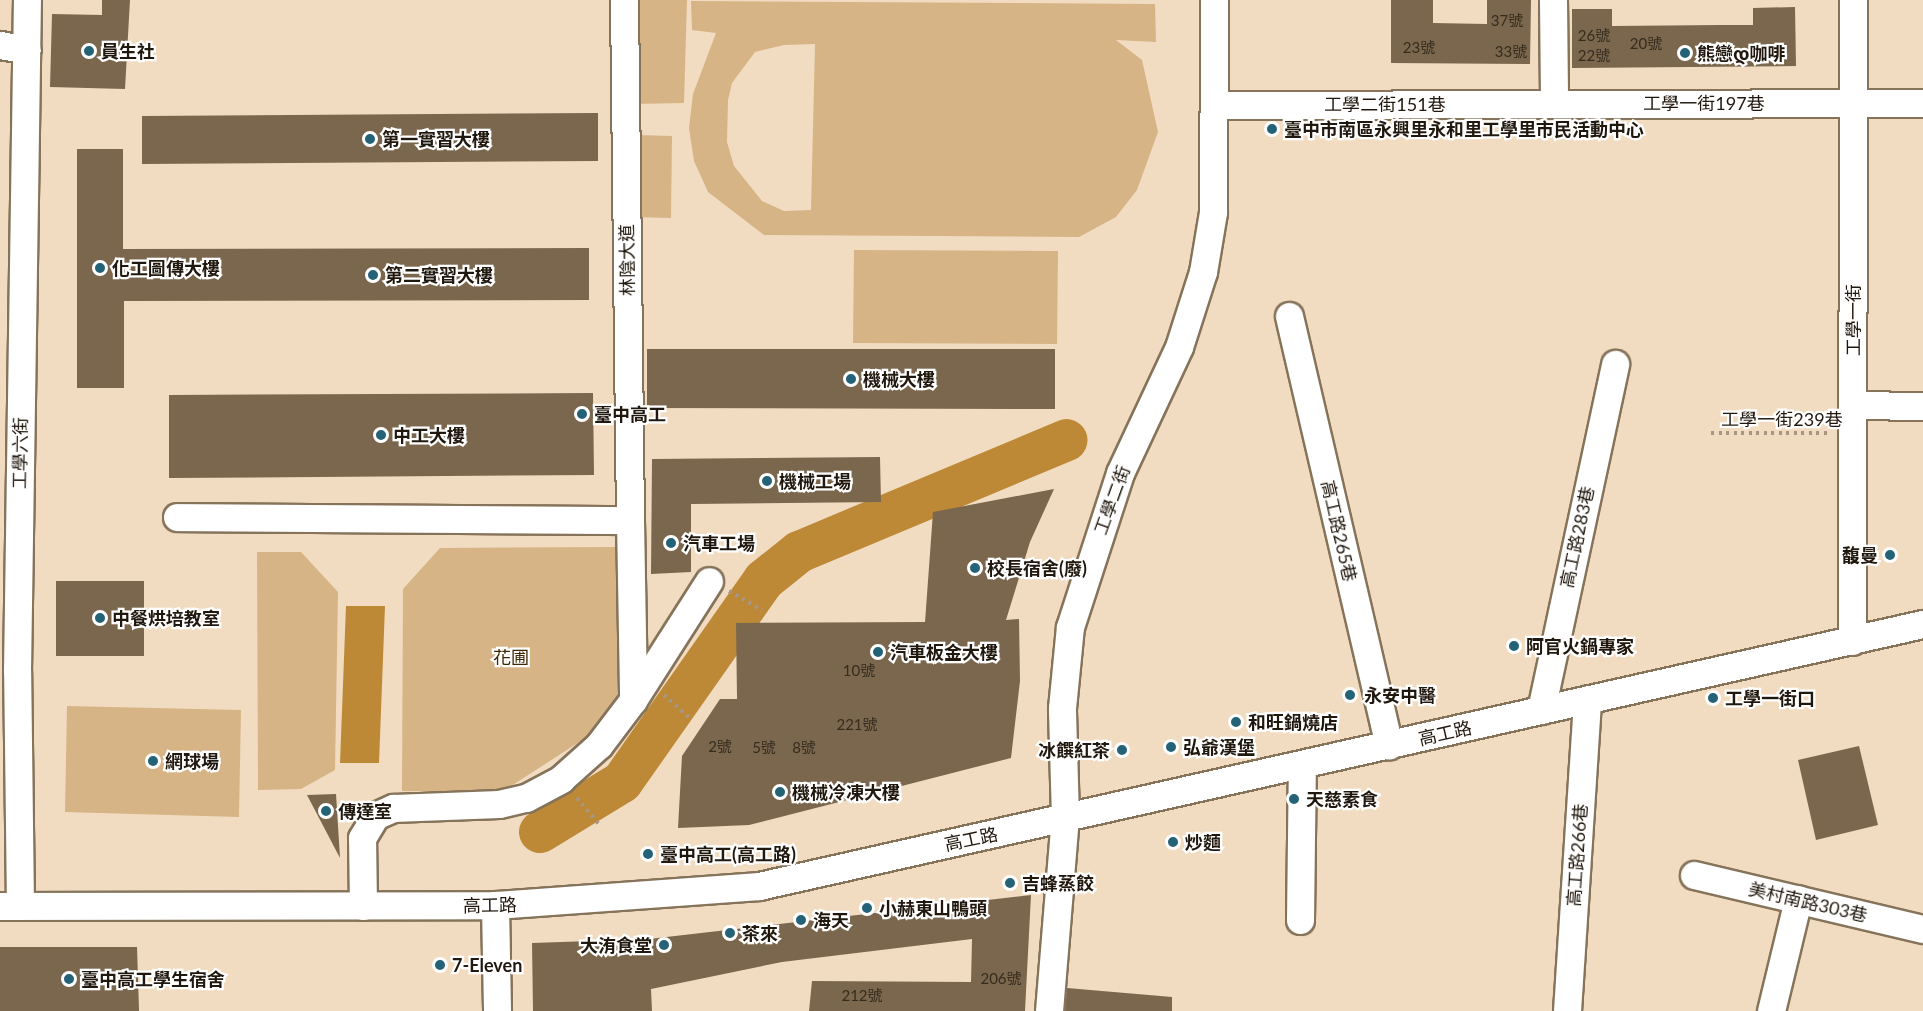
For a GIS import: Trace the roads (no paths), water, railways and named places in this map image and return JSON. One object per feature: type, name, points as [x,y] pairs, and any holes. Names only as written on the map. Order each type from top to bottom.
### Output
[{"type":"street","name":"工學六街","points":[[10,906],[8,670],[27,0]]},
{"type":"street","name":"林陰大道","points":[[624,0],[630,520],[639,690]]},
{"type":"street","name":"工學二街","points":[[1049,1011],[1065,818],[1062,708],[1070,627],[1120,473],[1179,348],[1203,272],[1213,212],[1214,0]]},
{"type":"street","points":[[1553,0],[1554,103]]},
{"type":"street","name":"工學一街","points":[[1852,641],[1853,0]]},
{"type":"street","points":[[0,45],[27,50]]},
{"type":"street","name":"工學二街151巷","points":[[1215,105],[1554,103]]},
{"type":"street","name":"工學一街197巷","points":[[1554,103],[1923,103]]},
{"type":"street","name":"高工路265巷","points":[[1289,316],[1389,746]]},
{"type":"street","name":"高工路283巷","points":[[1541,710],[1615,364]]},
{"type":"street","points":[[1853,405],[1923,406]]},
{"type":"street","points":[[177,517],[630,520]]},
{"type":"street","points":[[363,906],[362,838],[375,816],[393,808],[508,802],[561,779],[600,745],[639,690],[710,580]]},
{"type":"street","name":"高工路","points":[[10,906],[495,905],[759,886],[1923,624]]},
{"type":"street","name":"高工路266巷","points":[[1567,1011],[1587,700]]},
{"type":"street","points":[[1300,920],[1302,765]]},
{"type":"street","name":"美村南路303巷","points":[[1694,875],[1923,929]]},
{"type":"street","points":[[1771,1011],[1798,899]]},
{"type":"street","points":[[495,905],[497,1011]]},
{"type":"waterway","points":[[540,832],[622,782],[764,580],[799,552],[1067,440]]},
{"type":"place","name":"員生社","points":[[89,51]]},
{"type":"place","name":"熊戀დ咖啡","points":[[1685,53]]},
{"type":"place","name":"臺中市南區永興里永和里工學里市民活動中心","points":[[1272,129]]},
{"type":"place","name":"第一實習大樓","points":[[370,139]]},
{"type":"place","name":"化工圖傳大樓","points":[[100,268]]},
{"type":"place","name":"第二實習大樓","points":[[373,275]]},
{"type":"place","name":"機械大樓","points":[[851,379]]},
{"type":"place","name":"臺中高工","points":[[582,414]]},
{"type":"place","name":"中工大樓","points":[[381,435]]},
{"type":"place","name":"機械工場","points":[[767,481]]},
{"type":"place","name":"汽車工場","points":[[671,543]]},
{"type":"place","name":"馥曼","points":[[1890,555]]},
{"type":"place","name":"校長宿舍(廢)","points":[[975,568]]},
{"type":"place","name":"中餐烘培教室","points":[[100,618]]},
{"type":"place","name":"阿官火鍋專家","points":[[1514,646]]},
{"type":"place","name":"汽車板金大樓","points":[[878,652]]},
{"type":"place","name":"永安中醫","points":[[1350,695]]},
{"type":"place","name":"工學一街口","points":[[1713,698]]},
{"type":"place","name":"和旺鍋燒店","points":[[1236,722]]},
{"type":"place","name":"弘爺漢堡","points":[[1171,747]]},
{"type":"place","name":"冰饌紅茶","points":[[1122,750]]},
{"type":"place","name":"網球場","points":[[153,761]]},
{"type":"place","name":"機械冷凍大樓","points":[[780,792]]},
{"type":"place","name":"天慈素食","points":[[1294,799]]},
{"type":"place","name":"傳達室","points":[[326,811]]},
{"type":"place","name":"炒麵","points":[[1173,842]]},
{"type":"place","name":"臺中高工(高工路)","points":[[648,854]]},
{"type":"place","name":"吉蜂蒸餃","points":[[1010,883]]},
{"type":"place","name":"小赫東山鴨頭","points":[[867,908]]},
{"type":"place","name":"海天","points":[[801,920]]},
{"type":"place","name":"茶來","points":[[730,933]]},
{"type":"place","name":"大洧食堂","points":[[664,945]]},
{"type":"place","name":"7-Eleven","points":[[440,965]]},
{"type":"place","name":"臺中高工學生宿舍","points":[[69,979]]},
{"type":"park label","name":"花圃","points":[[511,657]]}]
